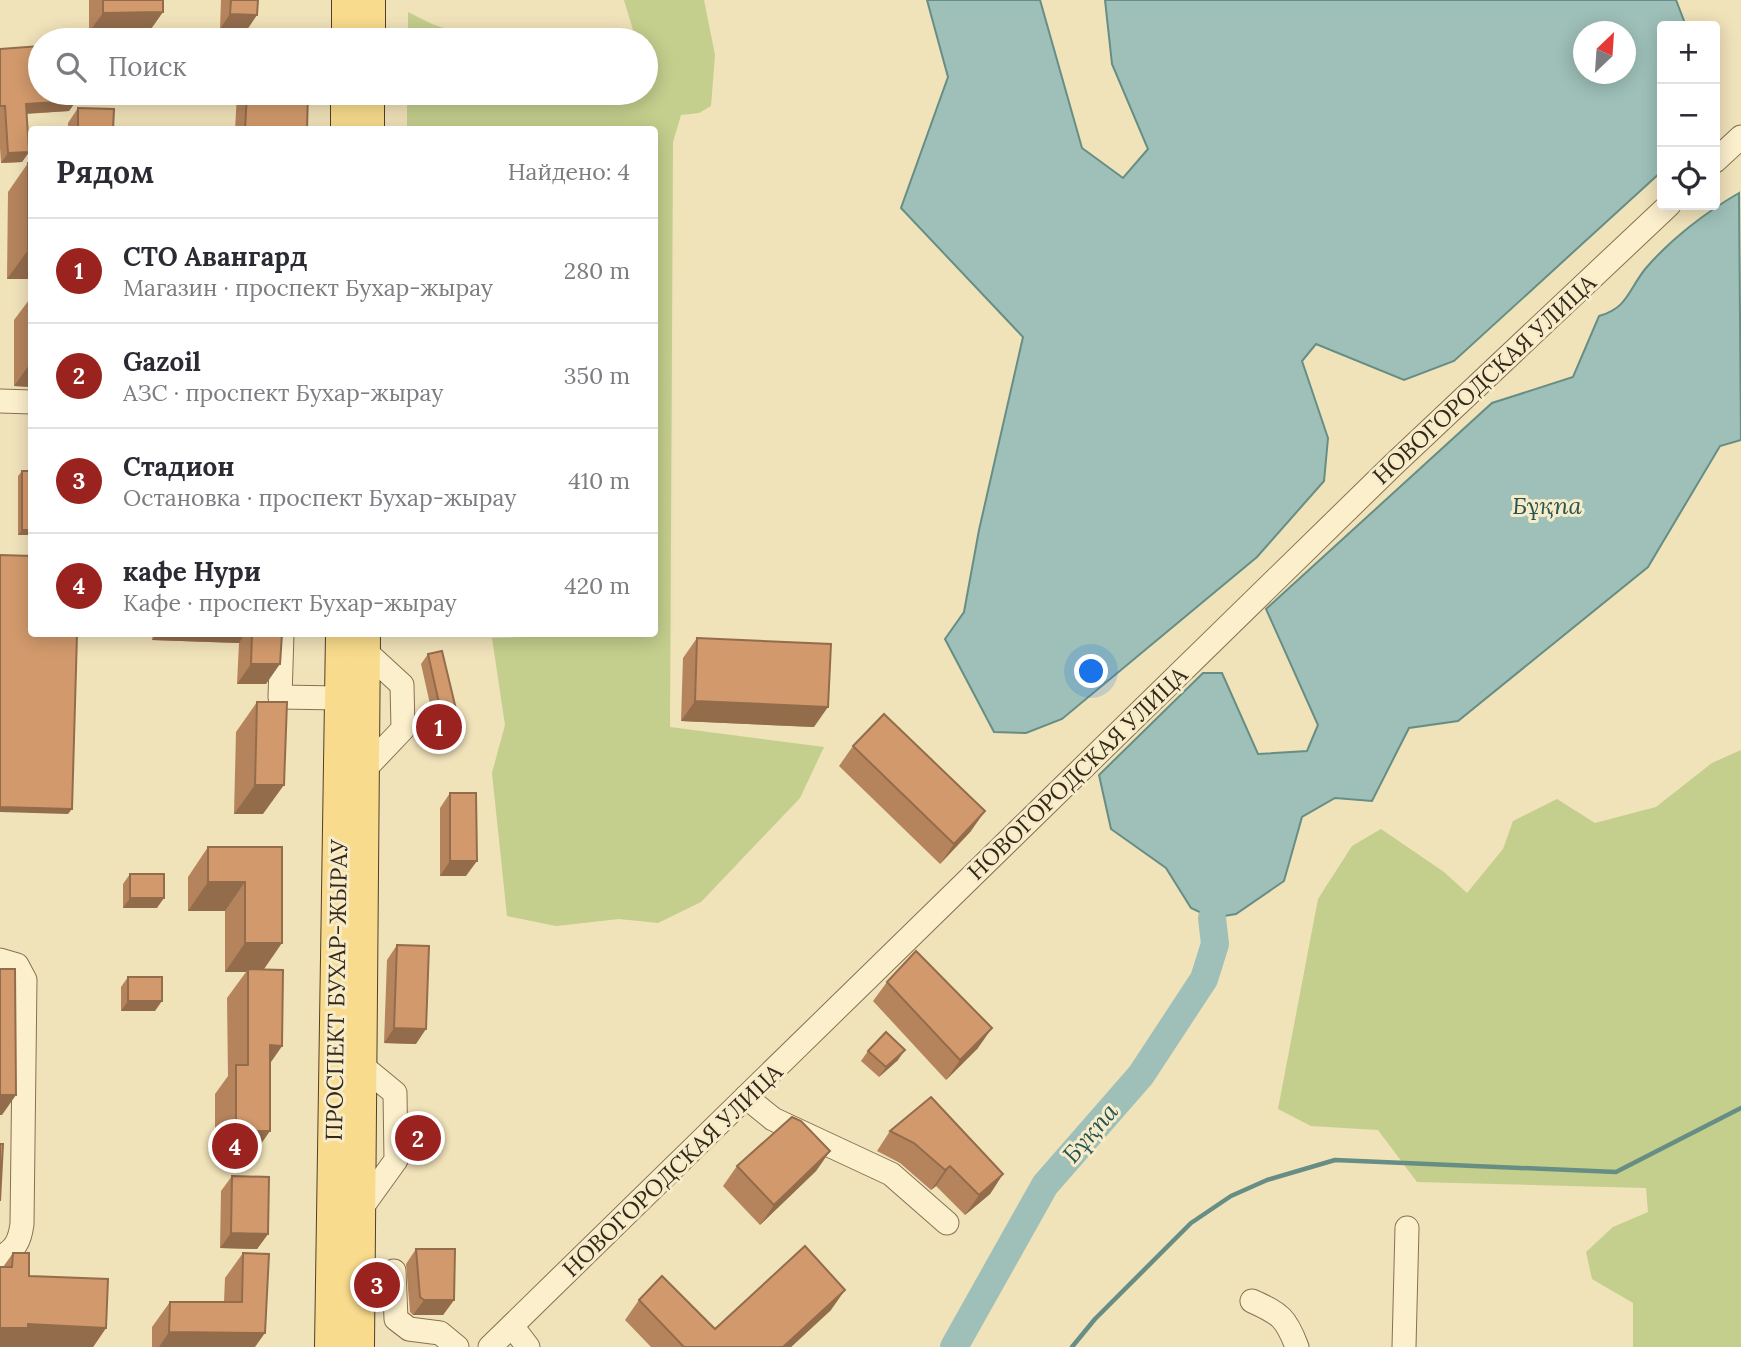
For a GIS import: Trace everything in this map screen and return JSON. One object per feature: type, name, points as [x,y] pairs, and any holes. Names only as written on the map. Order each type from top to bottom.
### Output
[{"type":"main road","points":[[347,28],[348,0]]},
{"type":"main road","points":[[370,0],[370,28]]},
{"type":"main road","points":[[346,105],[346,126]]},
{"type":"main road","points":[[369,105],[369,126]]},
{"type":"main road","name":"ПРОСПЕКТ БУХАР-ЖЫРАУ","points":[[342,637],[364,770],[359,1347]]},
{"type":"main road","name":"ПРОСПЕКТ БУХАР-ЖЫРАУ","points":[[330,1347],[352,698],[365,642]]},
{"type":"street","points":[[1720,156],[1741,137]]},
{"type":"street","name":"НОВОГОРОДСКАЯ УЛИЦА","points":[[490,1347],[1393,465],[1664,210]]},
{"type":"street","points":[[0,401],[28,402]]},
{"type":"street","points":[[282,637],[280,697],[352,698]]},
{"type":"street","points":[[364,770],[403,729],[402,685],[365,642]]},
{"type":"street","points":[[0,960],[17,965],[25,980],[22,1224],[20,1239],[10,1253],[0,1257]]},
{"type":"street","points":[[746,1097],[773,1119],[891,1174],[947,1223]]},
{"type":"street","points":[[1404,1347],[1407,1227]]},
{"type":"street","points":[[394,1271],[397,1319],[409,1329],[440,1333],[457,1347]]},
{"type":"street","points":[[1252,1301],[1279,1313],[1288,1323],[1297,1347]]},
{"type":"street","points":[[512,1326],[528,1347]]},
{"type":"green space","points":[[624,0],[704,0],[715,55],[711,106],[699,113],[681,115],[673,142],[670,727],[824,747],[800,798],[701,902],[658,923],[619,919],[556,926],[507,916],[492,773],[505,725],[492,638],[658,637],[658,126],[407,126],[407,105],[658,105],[658,28],[632,28]]},
{"type":"green space","points":[[408,12],[444,28],[408,28]]},
{"type":"green space","points":[[1741,750],[1741,1347],[1633,1347],[1633,1303],[1592,1279],[1586,1252],[1613,1227],[1648,1212],[1646,1188],[1417,1182],[1378,1130],[1311,1126],[1278,1109],[1318,899],[1352,846],[1381,829],[1444,872],[1467,893],[1503,849],[1513,821],[1557,799],[1595,823],[1656,807],[1712,763]]},
{"type":"water","points":[[927,0],[1040,0],[1082,148],[1123,178],[1148,149],[1112,64],[1105,0],[1676,0],[1684,21],[1657,21],[1657,176],[1454,361],[1404,380],[1316,344],[1302,361],[1328,438],[1324,481],[1257,557],[1062,719],[1026,733],[994,732],[945,639],[964,612],[979,530],[1023,337],[901,208],[948,77]]},
{"type":"water","name":"Бұқпа","points":[[1739,193],[1741,440],[1720,446],[1648,567],[1458,721],[1409,728],[1372,801],[1335,798],[1302,817],[1284,881],[1236,914],[1212,918],[1191,908],[1166,868],[1111,829],[1099,775],[1203,673],[1222,673],[1258,754],[1307,751],[1318,725],[1266,609],[1492,403],[1573,377],[1599,316],[1609,313],[1622,303],[1656,257],[1702,217],[1712,210],[1720,210],[1720,205]]},
{"type":"building","points":[[103,0],[163,0],[163,12],[103,13]]},
{"type":"building","points":[[231,0],[258,0],[257,15],[230,14]]},
{"type":"building","points":[[28,47],[28,152],[8,153],[5,106],[0,106],[0,49]]},
{"type":"building","points":[[246,105],[308,105],[307,126],[245,126]]},
{"type":"building","points":[[78,108],[114,109],[113,126],[78,126]]},
{"type":"building","points":[[22,471],[28,471],[28,530],[22,530]]},
{"type":"building","points":[[0,555],[28,556],[28,637],[77,637],[72,809],[0,807]]},
{"type":"building","points":[[252,637],[282,637],[280,664],[251,664]]},
{"type":"building","points":[[697,638],[831,644],[828,707],[695,701]]},
{"type":"building","points":[[442,651],[461,730],[446,734],[428,654]]},
{"type":"building","points":[[257,702],[287,702],[284,785],[255,785]]},
{"type":"building","points":[[884,714],[985,811],[954,844],[853,746]]},
{"type":"building","points":[[450,793],[476,793],[477,861],[450,861]]},
{"type":"building","points":[[208,847],[282,847],[282,943],[245,943],[245,882],[208,882]]},
{"type":"building","points":[[130,874],[164,874],[164,898],[130,898]]},
{"type":"building","points":[[397,945],[429,946],[426,1029],[394,1028]]},
{"type":"building","points":[[916,951],[992,1028],[960,1060],[887,982]]},
{"type":"building","points":[[0,969],[15,969],[16,1095],[0,1095]]},
{"type":"building","points":[[248,969],[283,970],[282,1046],[270,1045],[270,1131],[236,1131],[236,1065],[248,1065]]},
{"type":"building","points":[[128,977],[162,977],[162,1001],[128,1001]]},
{"type":"building","points":[[886,1032],[905,1050],[886,1067],[868,1051]]},
{"type":"building","points":[[931,1097],[1003,1174],[979,1195],[950,1166],[945,1170],[914,1143],[890,1131]]},
{"type":"building","points":[[792,1117],[801,1121],[830,1151],[774,1205],[737,1166]]},
{"type":"building","points":[[0,1144],[3,1144],[0,1201]]},
{"type":"building","points":[[232,1176],[269,1177],[268,1234],[231,1233]]},
{"type":"building","points":[[805,1246],[845,1290],[783,1347],[684,1347],[639,1300],[662,1276],[715,1329]]},
{"type":"building","points":[[416,1249],[455,1249],[454,1300],[424,1300],[420,1297]]},
{"type":"building","points":[[13,1253],[29,1253],[29,1276],[108,1279],[106,1328],[28,1324],[28,1328],[0,1328],[0,1267],[12,1267]]},
{"type":"building","points":[[243,1253],[269,1254],[265,1333],[169,1332],[170,1302],[242,1302]]},
{"type":"waterway","name":"Бұқпа","points":[[954,1347],[1045,1185],[1141,1075],[1204,979],[1215,944],[1212,918]]},
{"type":"waterway","points":[[1072,1347],[1095,1319],[1191,1223],[1231,1196],[1267,1180],[1335,1160],[1616,1172],[1741,1108]]},
{"type":"place","name":"СТО Авангард","points":[[439,727]]},
{"type":"place","name":"Gazoil","points":[[418,1138]]},
{"type":"place","name":"кафе Нури","points":[[235,1146]]},
{"type":"place","name":"Стадион","points":[[377,1285]]}]
